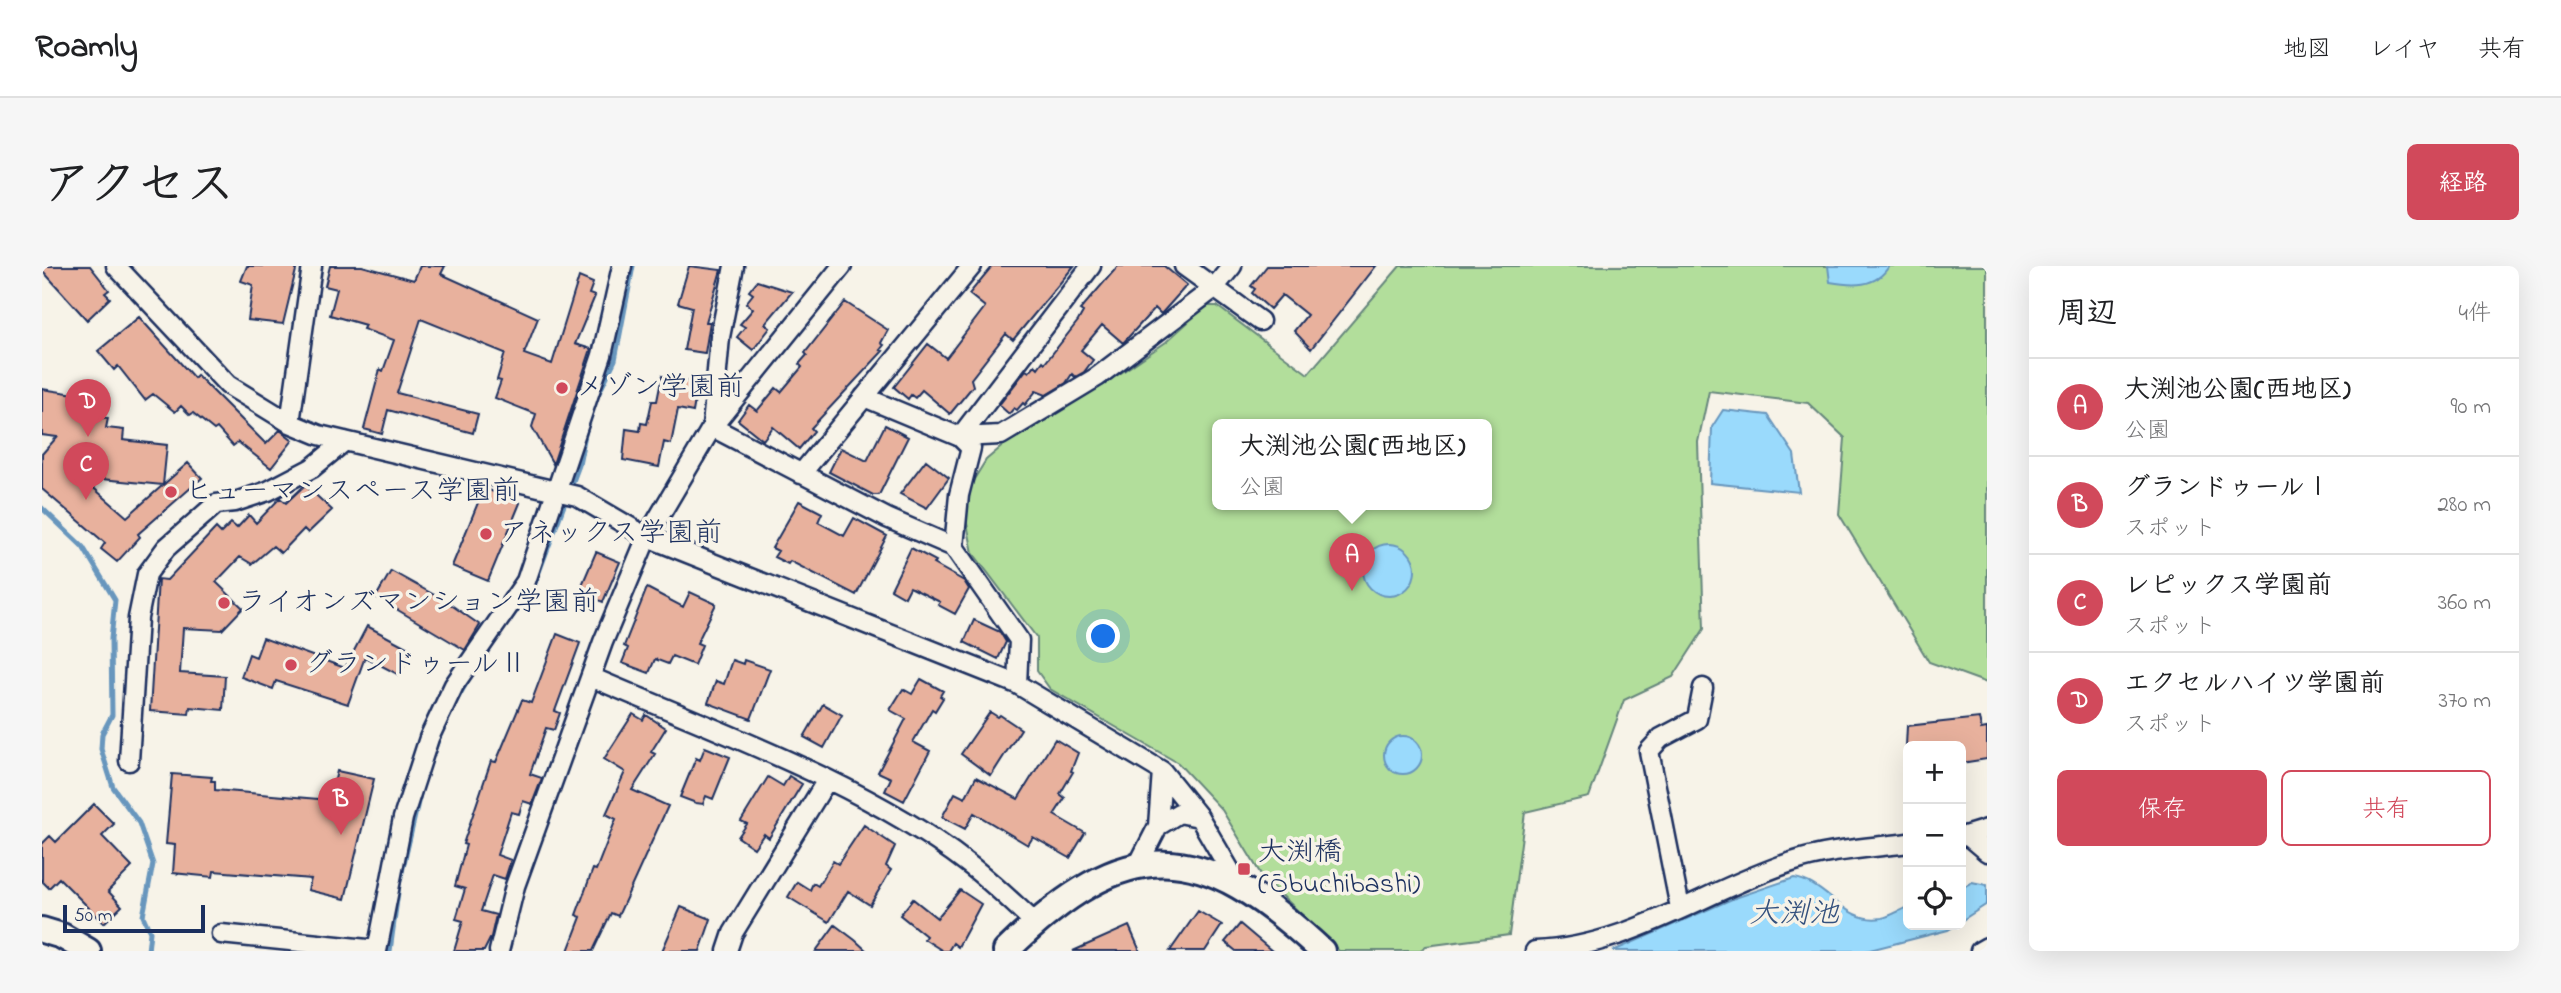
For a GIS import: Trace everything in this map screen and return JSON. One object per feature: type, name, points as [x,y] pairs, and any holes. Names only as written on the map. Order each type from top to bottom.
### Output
[{"type":"street","points":[[116,266],[228,385],[290,423],[345,441],[565,493],[648,537],[1017,684],[1144,757],[1162,771],[1199,817],[1238,884]]},
{"type":"street","points":[[290,423],[312,266]]},
{"type":"street","points":[[221,934],[377,950],[403,818],[429,738],[454,685],[526,581],[565,493],[603,355],[622,266]]},
{"type":"street","points":[[712,426],[720,337],[734,266]]},
{"type":"street","points":[[499,951],[516,886],[591,677],[648,537],[712,426],[842,266]]},
{"type":"street","points":[[800,474],[972,266]]},
{"type":"street","points":[[960,437],[1091,266]]},
{"type":"street","points":[[1184,266],[1260,321]]},
{"type":"street","points":[[960,437],[1001,435],[1097,377],[1213,289],[1232,266]]},
{"type":"street","points":[[864,397],[960,437],[971,448],[959,495],[954,547]]},
{"type":"street","points":[[712,426],[800,474],[954,547],[1019,640],[1017,684]]},
{"type":"street","points":[[129,761],[138,618],[147,573],[166,548],[216,505],[268,491],[312,468],[345,441]]},
{"type":"street","points":[[591,677],[827,780],[912,826],[967,863],[1035,923]]},
{"type":"street","points":[[1679,908],[1649,751],[1661,738],[1697,719],[1703,688]]},
{"type":"street","points":[[1137,867],[1158,826],[1162,771]]},
{"type":"street","points":[[727,951],[733,933],[827,780]]},
{"type":"street","points":[[1158,826],[1179,813],[1199,817]]},
{"type":"street","points":[[1966,836],[1987,829]]},
{"type":"street","points":[[1966,837],[1987,852]]},
{"type":"street","points":[[1535,951],[1569,950],[1623,935],[1679,908],[1792,862],[1844,850],[1903,844]]},
{"type":"street","points":[[1006,951],[1035,923],[1102,877],[1167,861],[1192,866],[1238,884],[1268,903],[1322,951]]},
{"type":"street","points":[[42,930],[62,936],[88,951]]},
{"type":"street","points":[[42,939],[54,951]]},
{"type":"street","points":[[1980,951],[1987,947]]},
{"type":"green space","points":[[1400,266],[1987,266],[1987,683],[1929,662],[1839,514],[1845,438],[1808,403],[1709,391],[1698,442],[1704,629],[1673,677],[1624,700],[1589,797],[1525,812],[1509,935],[1426,946],[1419,951],[1339,951],[1262,876],[1222,810],[1178,763],[1050,689],[1037,671],[1037,638],[973,553],[966,519],[971,484],[986,460],[1019,432],[1121,373],[1166,342],[1206,306],[1217,306],[1308,374]]},
{"type":"water","points":[[1828,266],[1889,266],[1884,273],[1870,282],[1847,284],[1830,282]]},
{"type":"water","points":[[1723,410],[1768,415],[1794,454],[1799,492],[1710,483],[1712,427]]},
{"type":"water","points":[[1389,544],[1399,546],[1407,552],[1413,560],[1413,580],[1407,588],[1399,594],[1389,596],[1379,594],[1371,588],[1365,580],[1363,570],[1365,560],[1371,552],[1379,546]]},
{"type":"water","points":[[1403,736],[1417,741],[1422,755],[1417,769],[1403,774],[1389,769],[1384,755],[1389,741]]},
{"type":"water","name":"大渕池","points":[[1794,878],[1816,887],[1857,915],[1882,918],[1903,909],[1903,930],[1948,930],[1866,951],[1613,951],[1732,899]]},
{"type":"water","points":[[1972,882],[1987,885],[1987,904],[1966,918],[1966,885]]},
{"type":"building","points":[[42,266],[90,266],[109,290],[105,293],[110,298],[87,320],[42,270]]},
{"type":"building","points":[[247,266],[297,266],[283,324],[248,320],[253,285],[241,281]]},
{"type":"building","points":[[330,266],[362,266],[414,280],[420,266],[445,266],[441,274],[538,318],[524,354],[552,364],[579,277],[593,283],[589,294],[595,296],[575,344],[591,349],[553,464],[532,427],[536,414],[495,398],[501,381],[497,380],[505,353],[421,319],[397,393],[478,414],[473,433],[388,410],[382,434],[364,429],[380,369],[383,371],[394,340],[363,329],[365,325],[330,315],[337,289],[325,286]]},
{"type":"building","points":[[689,266],[721,270],[706,322],[710,322],[705,353],[684,350],[692,307],[678,303]]},
{"type":"building","points":[[992,266],[1074,266],[1013,340],[1006,334],[971,379],[973,386],[950,414],[922,390],[915,398],[911,395],[908,399],[894,387],[928,344],[946,358],[985,307],[969,294]]},
{"type":"building","points":[[1118,266],[1164,266],[1187,285],[1161,314],[1155,308],[1123,343],[1102,325],[1081,350],[1093,360],[1084,372],[1075,377],[1072,374],[1066,383],[1046,395],[1036,391],[1025,405],[1023,403],[1017,410],[1014,408],[1009,414],[999,405],[1026,370],[1029,372],[1035,365],[1038,368],[1043,361],[1045,363],[1078,321],[1083,312],[1080,310]]},
{"type":"building","points":[[1267,266],[1376,266],[1311,349],[1294,331],[1307,315],[1282,295],[1270,309],[1252,293],[1255,289],[1251,286]]},
{"type":"building","points":[[757,281],[792,292],[765,324],[770,328],[753,350],[737,337],[745,327],[740,324],[753,309],[746,303],[753,294],[749,291]]},
{"type":"building","points":[[845,302],[888,330],[881,343],[884,345],[880,350],[883,351],[811,428],[814,431],[799,449],[773,427],[763,440],[738,420],[749,405],[757,411],[776,388],[781,392],[802,367],[799,364],[807,355],[805,353]]},
{"type":"building","points":[[139,317],[194,378],[197,375],[266,444],[280,430],[293,440],[271,468],[238,442],[233,446],[217,428],[214,430],[181,406],[175,412],[153,394],[145,400],[118,366],[114,370],[98,351]]},
{"type":"building","points":[[662,376],[698,383],[693,412],[678,409],[671,444],[664,442],[659,467],[623,460],[626,429],[640,431],[641,423],[647,424],[652,401],[657,401]]},
{"type":"building","points":[[42,389],[75,394],[73,405],[91,406],[90,416],[108,418],[106,428],[124,430],[123,440],[167,445],[163,485],[188,463],[202,478],[138,534],[140,537],[117,562],[101,549],[105,543],[42,489],[42,454],[57,437],[42,435]],"holes":[[[81,477],[163,485],[127,517]]]},
{"type":"building","points":[[885,425],[908,437],[879,495],[873,495],[829,472],[841,448],[867,461]]},
{"type":"building","points":[[926,460],[949,478],[927,508],[900,494]]},
{"type":"building","name":"ライオンズマンション学園前","points":[[305,485],[332,510],[308,533],[304,529],[281,553],[273,546],[252,564],[240,557],[216,582],[243,608],[222,630],[183,628],[180,673],[225,676],[223,710],[190,707],[189,714],[150,711],[158,579],[167,580],[216,528],[221,533],[231,523],[237,528],[249,515],[256,523],[280,498],[286,503]]},
{"type":"building","name":"アネックス学園前","points":[[484,488],[520,503],[488,581],[452,566]]},
{"type":"building","points":[[799,501],[822,513],[818,522],[844,536],[854,518],[887,536],[856,595],[790,561],[788,564],[774,557],[778,551],[772,548]]},
{"type":"building","points":[[911,548],[936,561],[934,564],[964,581],[969,589],[955,614],[938,605],[940,602],[910,587],[905,597],[891,589]]},
{"type":"building","points":[[596,552],[620,562],[603,602],[579,592]]},
{"type":"building","points":[[391,571],[447,602],[480,625],[465,650],[376,597]]},
{"type":"building","points":[[647,588],[683,607],[690,592],[716,604],[697,643],[702,645],[694,665],[672,656],[668,664],[655,659],[649,673],[622,663],[628,648],[624,646]]},
{"type":"building","points":[[974,620],[1000,632],[1006,642],[998,659],[964,642]]},
{"type":"building","name":"グランドゥールⅡ","points":[[367,626],[412,650],[399,675],[365,657],[348,704],[276,681],[273,689],[241,677],[249,654],[256,657],[263,638],[345,668]]},
{"type":"building","points":[[557,634],[580,643],[555,711],[560,713],[554,730],[546,728],[530,774],[542,778],[532,804],[523,801],[519,814],[511,812],[497,855],[511,860],[505,879],[493,875],[481,911],[496,915],[491,937],[484,951],[454,951],[463,921],[456,919],[465,889],[455,886],[466,845],[463,844],[491,761],[496,762],[522,700],[531,703]]},
{"type":"building","points":[[732,660],[743,664],[744,660],[770,669],[751,719],[708,703],[716,681],[724,684]]},
{"type":"building","points":[[921,679],[943,691],[940,696],[943,698],[935,711],[932,709],[913,742],[930,751],[904,801],[885,791],[891,778],[878,772],[906,719],[890,710],[903,689],[912,694]]},
{"type":"building","points":[[823,704],[842,715],[824,748],[804,737]]},
{"type":"building","points":[[990,712],[998,717],[1000,715],[1021,729],[991,776],[961,754]]},
{"type":"building","points":[[633,714],[643,720],[646,715],[666,728],[651,752],[655,754],[632,790],[668,806],[618,916],[611,913],[593,951],[568,951],[581,917],[576,915],[616,819],[606,814],[625,772],[604,759]]},
{"type":"building","points":[[1979,718],[1981,729],[1987,728],[1987,759],[1966,762],[1966,741],[1906,741],[1907,726]]},
{"type":"building","points":[[1055,739],[1078,753],[1071,771],[1073,772],[1060,794],[1065,798],[1054,815],[1085,833],[1070,858],[1033,837],[1028,845],[974,813],[965,829],[942,817],[955,793],[965,798],[976,777],[1018,799]]},
{"type":"building","points":[[705,747],[730,757],[713,799],[706,796],[703,804],[680,797],[696,758],[700,760]]},
{"type":"building","points":[[337,771],[374,779],[345,899],[308,890],[311,879],[214,871],[213,877],[173,873],[175,845],[166,844],[172,774],[212,777],[215,790],[330,800]]},
{"type":"building","points":[[789,776],[802,784],[769,838],[764,834],[754,848],[738,837],[747,824],[741,821],[768,777],[783,786]]},
{"type":"building","points":[[94,804],[114,824],[102,836],[132,867],[108,891],[122,906],[104,923],[59,878],[49,888],[42,881],[42,844],[50,836],[56,842]]},
{"type":"building","points":[[864,825],[895,846],[886,866],[891,870],[870,905],[848,891],[829,922],[788,897],[797,882],[810,890],[813,883],[818,886],[833,861],[838,864]]},
{"type":"building","points":[[960,890],[981,904],[958,947],[953,943],[948,951],[943,951],[924,939],[926,936],[900,915],[913,899],[937,918]]},
{"type":"building","points":[[681,907],[711,919],[700,951],[662,951]]},
{"type":"building","points":[[1198,911],[1222,925],[1205,951],[1170,951]]},
{"type":"building","points":[[1240,924],[1272,951],[1236,951],[1225,942]]},
{"type":"building","points":[[835,925],[855,940],[867,951],[816,951]]},
{"type":"building","points":[[1129,926],[1140,951],[1073,951]]},
{"type":"waterway","points":[[597,397],[615,360],[633,266]]},
{"type":"waterway","points":[[508,622],[533,588],[579,465],[586,429]]},
{"type":"waterway","points":[[42,508],[83,547],[115,600],[111,639],[112,715],[102,734],[101,749],[113,787],[139,823],[153,864],[143,916],[150,932],[148,951]]},
{"type":"waterway","points":[[451,710],[472,673]]},
{"type":"waterway","points":[[430,762],[441,732]]},
{"type":"waterway","points":[[390,951],[399,885],[422,785]]},
{"type":"place","name":"メゾン学園前","points":[[562,388]]},
{"type":"place","name":"エクセルハイツ学園前","points":[[88,437]]},
{"type":"place","name":"ヒューマンスペース学園前","points":[[171,492]]},
{"type":"place","name":"レピックス学園前","points":[[86,500]]},
{"type":"place","name":"アネックス学園前","points":[[486,534]]},
{"type":"place","name":"大渕池公園(西地区)","points":[[1352,591]]},
{"type":"place","name":"ライオンズマンション学園前","points":[[224,603]]},
{"type":"place","name":"グランドゥールⅡ","points":[[291,665]]},
{"type":"place","name":"グランドゥールⅠ","points":[[341,835]]},
{"type":"place","name":"大渕橋 (Ōbuchibashi)","points":[[1244,869]]}]
